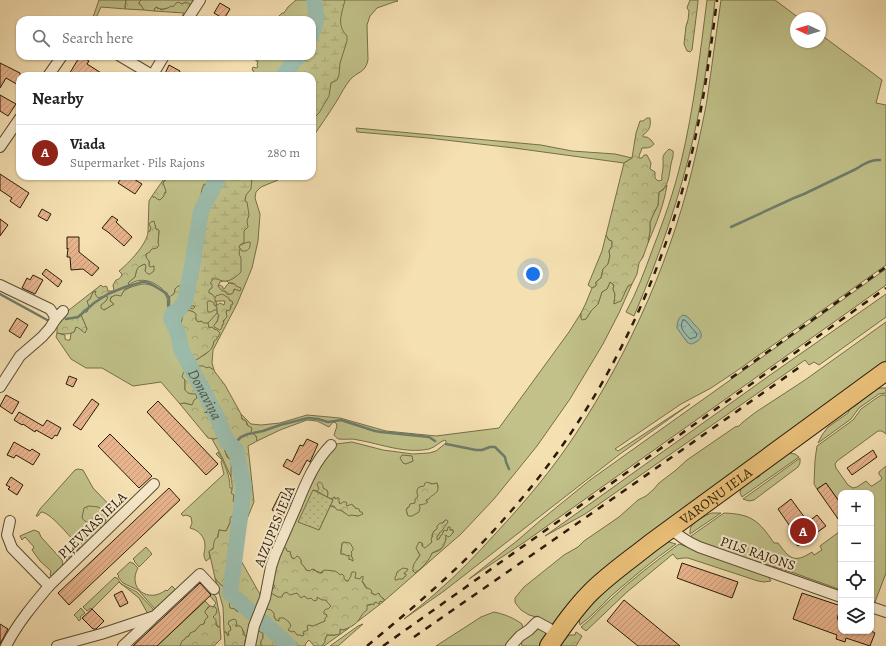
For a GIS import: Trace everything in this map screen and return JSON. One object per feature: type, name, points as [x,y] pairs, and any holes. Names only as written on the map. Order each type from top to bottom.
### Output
[{"type":"highway","name":"VAROŅU IELA","points":[[553,640],[579,605],[616,570],[886,371]]},
{"type":"street","points":[[190,16],[200,0]]},
{"type":"street","points":[[51,72],[59,60]]},
{"type":"street","points":[[126,60],[146,72]]},
{"type":"street","points":[[154,72],[162,60]]},
{"type":"street","points":[[0,147],[16,124]]},
{"type":"street","points":[[0,286],[50,309],[55,320]]},
{"type":"street","points":[[0,386],[20,356],[42,337],[63,311]]},
{"type":"street","name":"AIZUPES IELA","points":[[250,646],[254,626],[265,598],[275,555],[310,476],[319,459],[331,445]]},
{"type":"street","name":"PĻEVNAS IELA","points":[[6,646],[33,604],[49,586],[154,484]]},
{"type":"street","points":[[10,521],[7,535],[12,548],[49,586]]},
{"type":"street","name":"PILS RAJONS","points":[[671,528],[681,538],[699,547],[838,596]]},
{"type":"street","points":[[123,646],[200,574],[214,589]]},
{"type":"street","points":[[874,608],[886,612]]},
{"type":"street","points":[[57,646],[76,644],[155,616]]},
{"type":"street","name":"VAROŅU IELA","points":[[511,646],[520,636],[537,622],[548,628],[553,640]]},
{"type":"green space","points":[[99,0],[126,0],[126,9],[101,7],[97,16],[93,16]]},
{"type":"green space","points":[[126,0],[141,0],[139,4],[144,10],[126,9]]},
{"type":"green space","points":[[141,0],[197,0],[189,11],[174,8],[161,9],[157,7],[154,11],[144,10],[139,5]]},
{"type":"green space","points":[[296,0],[312,0],[315,11],[310,16],[279,16],[284,13]]},
{"type":"green space","points":[[312,0],[345,0],[341,14],[341,23],[347,36],[347,41],[340,63],[339,75],[337,80],[331,83],[329,96],[316,116],[316,72],[284,72],[293,60],[316,60],[315,11]]},
{"type":"green space","points":[[316,0],[398,1],[377,8],[370,16],[367,25],[367,65],[348,82],[316,132],[316,72],[312,72],[312,60],[316,60]]},
{"type":"green space","points":[[690,0],[698,0],[698,2],[692,50],[690,52],[687,51],[684,44],[689,11],[687,8]]},
{"type":"green space","points":[[707,0],[715,0],[701,101],[694,135],[668,227],[634,316],[626,312],[641,281],[661,227],[672,195],[686,142]]},
{"type":"green space","points":[[721,0],[775,0],[791,12],[790,48],[826,48],[826,38],[882,80],[876,103],[886,105],[886,265],[735,372],[711,388],[681,404],[615,449],[618,451],[690,404],[620,454],[444,591],[404,619],[467,564],[506,522],[557,461],[595,403],[632,335],[663,264],[687,190],[707,100]]},
{"type":"green space","points":[[179,2],[181,4],[186,2],[190,4],[189,11],[186,16],[182,16],[184,13],[154,11],[157,7],[161,10],[171,6],[173,7]]},
{"type":"green space","points":[[286,60],[289,66],[283,72],[254,72],[252,70],[253,67],[258,67],[258,61],[256,61]]},
{"type":"green space","points":[[650,118],[650,126],[649,130],[643,135],[643,137],[647,137],[654,144],[647,148],[642,148],[639,158],[647,155],[651,163],[650,169],[655,172],[655,178],[658,181],[662,180],[664,154],[669,149],[673,151],[667,184],[659,192],[658,205],[650,222],[648,243],[632,284],[628,286],[621,301],[614,304],[614,285],[610,282],[607,289],[602,292],[598,304],[586,319],[582,320],[581,313],[592,288],[596,286],[596,282],[601,278],[603,269],[608,264],[610,256],[609,251],[612,246],[612,241],[609,240],[606,235],[624,163],[632,158],[636,133],[640,121]]},
{"type":"green space","points":[[356,128],[541,145],[572,151],[615,154],[632,158],[624,163],[428,138],[357,132]]},
{"type":"green space","points":[[163,180],[166,180],[163,183],[166,191],[164,196],[160,200],[152,196]]},
{"type":"green space","points":[[165,180],[278,180],[261,187],[256,192],[255,198],[260,214],[258,241],[252,268],[237,304],[213,350],[212,363],[214,370],[197,365],[194,367],[183,349],[188,354],[198,359],[211,349],[214,341],[214,329],[202,322],[196,321],[178,324],[176,327],[172,320],[175,313],[187,301],[186,294],[169,297],[166,292],[151,282],[140,280],[129,285],[128,284],[129,281],[135,277],[138,267],[145,264],[145,271],[151,268],[149,266],[149,261],[146,258],[146,254],[158,243],[159,231],[156,229],[155,225],[148,232],[149,201],[152,196],[166,193],[163,183]],"holes":[[[202,206],[194,253],[197,232],[192,230],[192,226],[195,222],[198,222]],[[223,281],[233,283],[236,286],[231,294],[227,294],[218,286],[220,282]],[[220,295],[226,297],[230,301],[231,308],[226,311],[221,327],[214,325],[218,316],[217,304],[215,301]]]},
{"type":"green space","points":[[215,180],[252,180],[251,189],[246,195],[245,201],[247,202],[249,215],[247,221],[248,227],[244,231],[244,243],[239,247],[241,272],[228,281],[212,279],[210,283],[212,284],[212,288],[209,290],[209,293],[215,298],[217,304],[216,306],[211,301],[208,301],[208,312],[217,310],[217,313],[208,323],[201,321],[198,322],[196,320],[196,314],[186,309],[188,307],[193,309],[195,307],[189,305],[181,308],[174,315],[171,322],[167,302],[169,297],[174,294],[175,289],[178,286],[183,284],[185,286],[187,284],[200,214],[199,206],[202,189],[204,184],[209,185]]},
{"type":"green space","points":[[667,185],[662,207],[648,243],[650,222],[658,205],[659,192]]},
{"type":"green space","points":[[154,221],[156,229],[159,230],[159,245],[157,248],[152,249],[146,254],[146,257],[149,261],[149,266],[154,266],[154,271],[148,274],[145,271],[145,264],[138,267],[135,277],[128,284],[131,287],[125,289],[121,296],[116,295],[111,297],[110,301],[114,304],[104,310],[101,308],[101,305],[108,297],[104,296],[98,298],[95,294],[96,291],[93,292],[90,299],[87,301],[89,307],[87,312],[81,315],[87,329],[85,333],[76,327],[72,333],[57,333],[57,323],[69,310],[101,285],[103,287],[106,286],[108,291],[114,291],[113,285],[122,274],[119,271],[141,248],[151,228],[149,224]]},
{"type":"green space","points":[[606,235],[609,240],[612,240],[608,264],[603,269],[601,278],[596,282],[596,286],[592,288],[588,285],[602,251]]},
{"type":"green space","points":[[250,242],[249,249],[242,251],[239,247],[240,245]]},
{"type":"green space","points":[[886,269],[886,285],[526,541],[469,579],[590,480]]},
{"type":"green space","points":[[610,282],[614,285],[614,304],[628,286],[632,284],[603,344],[570,399],[537,446],[494,499],[461,534],[384,601],[384,599],[370,592],[361,580],[352,576],[348,581],[346,581],[336,573],[322,571],[322,573],[314,569],[310,571],[306,570],[301,563],[301,560],[292,558],[290,553],[283,548],[310,482],[315,478],[318,465],[336,444],[352,442],[383,450],[413,454],[436,451],[446,443],[446,441],[445,440],[429,449],[411,450],[393,448],[356,439],[338,439],[334,435],[337,426],[336,423],[333,422],[329,427],[317,421],[307,420],[280,430],[257,441],[256,436],[251,432],[246,421],[242,419],[241,414],[251,424],[261,425],[280,423],[307,415],[340,418],[386,431],[436,436],[499,428],[569,332],[581,313],[581,318],[586,319],[598,304],[602,292],[607,289]],"holes":[[[404,456],[411,456],[413,461],[405,464],[401,460]],[[430,483],[437,483],[438,486],[437,491],[419,505],[412,516],[407,514],[407,508],[415,503],[425,486]],[[319,489],[327,490],[327,497],[332,499],[338,498],[339,503],[355,508],[359,512],[358,516],[347,514],[330,506],[319,530],[313,490],[317,491]],[[444,521],[444,525],[436,540],[439,539],[444,531],[447,531],[448,529],[453,530],[453,533],[445,535],[446,539],[442,548],[432,553],[423,567],[415,573],[413,571],[420,555],[418,552],[422,543],[422,547],[426,548],[432,542],[432,535],[434,531],[438,529]],[[342,544],[351,554],[353,561],[350,559],[349,555],[341,554]]]},
{"type":"green space","points":[[229,283],[235,284],[241,288],[240,291],[234,289],[233,293],[227,294],[218,286],[220,285],[224,289]]},
{"type":"green space","points":[[148,284],[155,287],[166,296],[170,320],[177,335],[181,352],[191,370],[182,377],[185,380],[185,390],[196,394],[197,398],[192,405],[184,403],[180,404],[161,382],[133,386],[102,368],[86,368],[71,359],[56,337],[57,333],[65,335],[65,339],[70,340],[71,333],[74,332],[76,327],[80,328],[82,331],[87,329],[81,315],[85,311],[87,301],[90,299],[93,292],[97,291],[104,296],[109,297],[106,301],[104,310],[114,304],[110,301],[111,297],[131,287]]},
{"type":"green space","points":[[222,294],[229,298],[233,304],[231,305],[230,310],[226,311],[227,317],[223,321],[224,324],[220,330],[214,327],[219,315],[217,313],[216,306],[220,303],[224,305],[225,301],[216,302],[214,299],[216,296]]},
{"type":"green space","points":[[886,294],[886,317],[819,365],[814,362],[809,365],[805,360],[585,514],[545,536],[773,373]]},
{"type":"green space","points":[[187,310],[197,314],[196,320],[208,323],[209,328],[212,327],[220,333],[210,350],[193,361],[183,346],[176,327],[181,323],[184,312]]},
{"type":"green space","points":[[886,322],[886,362],[775,441],[638,542],[556,624],[547,624],[529,615],[521,610],[516,604],[515,598],[524,587],[564,555],[578,547],[584,541],[619,517],[638,500],[646,496],[687,460],[735,427],[739,426],[756,412],[805,380]]},
{"type":"green space","points":[[197,365],[204,366],[206,368],[209,367],[214,370],[225,385],[241,414],[242,419],[252,428],[251,432],[256,436],[257,441],[248,446],[254,502],[242,531],[239,557],[262,598],[257,602],[258,605],[256,609],[240,597],[243,603],[238,608],[240,611],[239,612],[230,608],[230,598],[225,588],[215,578],[209,551],[213,549],[214,541],[218,537],[219,530],[226,531],[230,523],[230,518],[234,514],[236,503],[233,501],[234,495],[231,493],[232,461],[227,456],[225,451],[227,432],[225,428],[222,423],[216,423],[214,426],[218,429],[220,434],[218,438],[208,438],[180,404],[184,403],[192,405],[194,400],[197,398],[196,394],[188,393],[185,390],[185,380],[182,377],[185,371],[191,370]]},
{"type":"green space","points":[[886,388],[886,393],[879,394],[859,408],[851,419],[818,443],[828,427],[848,413],[850,409],[876,389]]},
{"type":"green space","points":[[886,395],[886,434],[882,431],[878,431],[835,464],[836,468],[848,485],[853,488],[866,481],[872,486],[881,480],[882,478],[879,472],[886,466],[886,573],[875,602],[874,490],[838,490],[838,500],[826,483],[817,489],[814,484],[817,446],[853,420],[861,409],[878,397]]},
{"type":"green space","points":[[216,423],[222,423],[226,431],[226,442],[224,448],[227,457],[232,461],[231,477],[212,439],[214,439],[218,429],[214,426]]},
{"type":"green space","points":[[218,452],[221,459],[216,454]]},
{"type":"green space","points":[[788,453],[795,454],[799,457],[742,497],[740,493],[741,488],[755,477],[757,478],[760,476],[759,474]]},
{"type":"green space","points":[[402,455],[412,456],[413,461],[406,464],[403,463],[400,458]]},
{"type":"green space","points":[[800,458],[798,467],[754,500],[749,501],[743,499]]},
{"type":"green space","points":[[222,460],[228,473],[230,488],[232,488],[236,506],[226,531],[219,530],[215,545],[209,552],[210,558],[206,561],[204,555],[204,539],[196,530],[190,528],[192,523],[191,517],[186,515],[183,516],[181,514],[224,474]]},
{"type":"green space","points":[[75,470],[83,470],[93,488],[117,513],[69,561],[66,560],[66,557],[71,557],[75,551],[79,549],[79,544],[76,543],[59,524],[45,513],[41,512],[38,516],[36,516],[40,509]]},
{"type":"green space","points":[[319,482],[322,484],[323,488],[326,489],[328,494],[327,497],[317,491],[319,489],[317,484]]},
{"type":"green space","points":[[427,482],[432,484],[437,483],[437,492],[426,500],[428,502],[419,505],[419,512],[412,516],[408,516],[406,509],[410,504],[415,503],[415,499],[418,495],[417,490],[419,487],[424,486]]},
{"type":"green space","points":[[313,490],[333,500],[319,530],[298,522]]},
{"type":"green space","points":[[334,497],[335,499],[339,498],[340,504],[346,502],[347,506],[351,504],[355,508],[359,509],[363,514],[358,516],[349,516],[341,510],[337,510],[334,506],[330,506],[333,500],[330,499]]},
{"type":"green space","points":[[89,506],[98,507],[103,510],[103,513],[106,516],[105,524],[102,529],[99,525],[93,522],[86,522],[82,518],[84,508]]},
{"type":"green space","points":[[712,513],[721,513],[690,534],[691,528],[695,523]]},
{"type":"green space","points":[[724,513],[742,515],[759,524],[774,543],[778,543],[789,556],[792,558],[801,558],[812,552],[814,555],[822,550],[820,546],[838,533],[838,589],[794,573],[711,547],[693,539],[691,536]]},
{"type":"green space","points":[[445,520],[448,522],[437,536],[437,540],[442,535],[444,530],[447,531],[448,527],[450,527],[450,530],[453,530],[453,533],[449,537],[445,535],[446,537],[443,546],[432,553],[425,564],[415,573],[413,571],[414,564],[420,555],[416,548],[419,542],[422,543],[422,546],[425,548],[432,542],[432,535],[437,529],[437,526]]},
{"type":"green space","points":[[34,530],[39,532],[41,537],[62,560],[63,563],[61,568],[52,577],[50,575],[51,571],[40,561],[32,550],[34,547],[25,537],[22,540],[20,536]]},
{"type":"green space","points":[[669,542],[676,544],[611,596],[580,625],[579,620],[598,594]]},
{"type":"green space","points":[[342,543],[350,543],[353,548],[351,556],[353,561],[350,559],[349,560],[349,555],[347,556],[341,554]]},
{"type":"green space","points":[[679,544],[766,575],[771,581],[758,581],[688,558],[677,559],[673,554],[627,592],[586,631],[581,627],[627,584]]},
{"type":"green space","points":[[146,547],[152,554],[139,567],[133,559]]},
{"type":"green space","points":[[283,548],[286,548],[287,551],[291,552],[292,558],[294,559],[297,556],[299,557],[306,570],[310,571],[312,569],[319,573],[322,573],[324,570],[335,571],[340,575],[342,574],[346,581],[348,581],[352,572],[356,573],[355,578],[360,579],[363,576],[362,581],[366,588],[370,589],[372,591],[371,593],[375,595],[379,593],[384,601],[380,601],[379,604],[376,602],[374,605],[367,605],[367,610],[356,623],[343,630],[340,629],[340,634],[327,635],[322,646],[314,646],[309,640],[305,646],[261,645],[263,633],[257,629],[264,610],[271,610],[274,613],[276,620],[279,621],[279,618],[284,618],[291,626],[288,630],[292,632],[294,631],[297,635],[302,636],[304,635],[303,632],[308,630],[308,625],[313,626],[325,621],[327,616],[324,614],[324,611],[331,606],[326,600],[322,600],[317,597],[317,600],[314,601],[311,598],[308,599],[304,596],[301,598],[297,593],[290,595],[286,592],[282,597],[278,597],[271,593],[275,586],[270,582],[274,567]]},
{"type":"green space","points":[[130,562],[138,568],[135,575],[135,582],[141,592],[152,595],[159,594],[166,590],[167,591],[172,586],[176,590],[155,609],[138,590],[123,583],[118,577],[119,576],[117,574]]},
{"type":"green space","points":[[403,568],[408,569],[404,573],[406,576],[403,579],[395,580],[397,572]]},
{"type":"green space","points":[[115,577],[120,583],[119,582],[92,609],[91,608],[87,611],[83,607]]},
{"type":"green space","points":[[215,578],[225,588],[236,611],[239,611],[239,597],[243,598],[247,603],[257,602],[262,598],[248,646],[244,646],[244,632],[240,626],[230,626],[231,630],[228,636],[226,632],[224,632],[223,607]]},
{"type":"green space","points":[[198,580],[202,582],[216,597],[220,617],[220,627],[218,627],[213,617],[215,607],[213,607],[216,603],[210,596],[211,595],[200,583],[194,588],[192,585]]},
{"type":"green space","points":[[270,582],[275,586],[271,591],[278,597],[286,592],[326,600],[331,606],[326,614],[327,616],[325,621],[308,629],[302,637],[285,628],[276,620],[271,611],[264,610]]},
{"type":"green space","points":[[122,585],[137,592],[154,610],[148,614],[139,598]]},
{"type":"green space","points":[[380,600],[383,602],[357,622],[367,605]]},
{"type":"green space","points":[[205,601],[210,606],[207,608],[208,617],[203,624],[187,637],[180,646],[157,646]]},
{"type":"green space","points":[[210,606],[215,607],[217,610],[213,617],[216,620],[216,625],[220,627],[221,639],[214,646],[180,646],[182,641],[189,636],[190,633],[195,631],[200,625],[204,624],[208,617],[205,611]]},
{"type":"green space","points":[[81,608],[85,613],[80,617],[81,619],[79,621],[74,615]]},
{"type":"green space","points":[[494,612],[509,616],[522,624],[523,630],[508,646],[436,646],[481,617]]},
{"type":"green space","points":[[234,619],[236,620],[237,625],[235,626],[240,626],[244,635],[246,636],[244,646],[225,646],[224,632],[226,632],[228,636],[228,632],[231,630],[228,624],[229,621]]},
{"type":"green space","points":[[257,624],[263,632],[261,645],[263,646],[252,646]]},
{"type":"green space","points":[[363,624],[338,646],[330,646],[358,626]]},
{"type":"green space","points":[[349,628],[322,646],[327,635],[335,635],[340,633],[340,629],[343,630]]},
{"type":"green space","points":[[535,629],[543,630],[548,636],[543,646],[522,646],[521,642]]},
{"type":"green space","points":[[576,632],[582,636],[576,646],[560,646],[568,636],[575,635]]},
{"type":"water","points":[[683,315],[689,318],[697,327],[701,335],[699,340],[692,344],[687,342],[677,328],[678,321]]},
{"type":"building","points":[[220,3],[230,9],[226,16],[219,16],[214,13]]},
{"type":"building","points":[[78,60],[87,60],[89,61],[87,64],[100,72],[70,72]]},
{"type":"building","points":[[0,63],[18,72],[16,72],[16,84],[6,78],[0,88]]},
{"type":"building","points":[[169,65],[180,71],[180,72],[166,72]]},
{"type":"building","points":[[0,95],[16,104],[8,116],[0,111]]},
{"type":"building","points":[[0,174],[29,193],[20,208],[10,201],[12,198],[0,190]]},
{"type":"building","points":[[120,180],[136,180],[142,184],[135,194],[118,183]]},
{"type":"building","points":[[42,209],[51,214],[47,221],[38,216]]},
{"type":"building","points":[[112,216],[118,220],[116,222],[132,237],[124,246],[102,228]]},
{"type":"building","points":[[0,219],[8,225],[0,236]]},
{"type":"building","points":[[67,237],[79,237],[79,252],[99,268],[92,276],[83,269],[71,270],[70,257],[67,257]]},
{"type":"building","points":[[46,269],[62,281],[58,287],[42,274]]},
{"type":"building","points":[[33,275],[43,280],[35,294],[22,288],[27,278],[30,280]]},
{"type":"building","points":[[17,318],[28,325],[20,338],[9,331]]},
{"type":"building","points":[[69,376],[77,379],[73,387],[66,384]]},
{"type":"building","points":[[6,395],[19,402],[12,414],[0,406]]},
{"type":"building","points":[[92,399],[99,404],[81,430],[73,425]]},
{"type":"building","points":[[158,401],[218,464],[206,475],[147,412]]},
{"type":"building","points":[[19,412],[43,426],[47,420],[61,428],[57,436],[55,435],[52,439],[36,430],[35,432],[14,420]]},
{"type":"building","points":[[110,434],[152,476],[139,488],[98,446]]},
{"type":"building","points":[[307,439],[318,444],[310,462],[307,460],[299,475],[283,466],[287,459],[292,462],[300,445],[303,446]]},
{"type":"building","points":[[14,442],[30,451],[32,449],[40,454],[33,465],[16,455],[14,458],[7,455]]},
{"type":"building","points":[[873,450],[877,457],[852,475],[847,468]]},
{"type":"building","points":[[11,477],[23,485],[17,495],[8,489],[10,487],[6,485]]},
{"type":"building","points":[[826,483],[838,500],[838,519],[817,489]]},
{"type":"building","points":[[169,488],[180,500],[69,605],[58,593]]},
{"type":"building","points":[[281,492],[287,495],[285,499],[291,502],[284,516],[272,510]]},
{"type":"building","points":[[791,499],[808,522],[817,515],[826,526],[798,546],[789,535],[794,532],[778,509]]},
{"type":"building","points":[[682,563],[738,582],[732,598],[677,578]]},
{"type":"building","points":[[200,583],[211,595],[157,646],[133,646]]},
{"type":"building","points":[[122,591],[128,603],[120,607],[114,595]]},
{"type":"building","points":[[802,593],[838,605],[838,634],[875,633],[870,646],[846,638],[845,642],[836,639],[837,635],[793,619]]},
{"type":"building","points":[[624,600],[680,646],[638,646],[607,621]]},
{"type":"building","points":[[92,609],[104,621],[96,629],[93,629],[82,618]]},
{"type":"building","points":[[0,624],[8,629],[0,644]]},
{"type":"waterway","name":"Donaviņa","points":[[314,0],[316,16]]},
{"type":"waterway","name":"Donaviņa","points":[[286,72],[295,60]]},
{"type":"waterway","points":[[731,227],[804,194],[856,169],[867,162],[880,160]]},
{"type":"waterway","name":"Donaviņa","points":[[217,180],[201,211],[185,301],[177,312],[173,313],[171,319],[178,333],[181,349],[217,417],[227,441],[236,450],[244,487],[230,593],[251,612]]},
{"type":"waterway","points":[[66,319],[78,317],[94,303],[108,294],[142,282],[153,285],[166,293],[169,298],[169,307],[173,313]]},
{"type":"waterway","points":[[0,294],[49,321]]},
{"type":"waterway","points":[[232,445],[241,437],[248,434],[308,418],[328,422],[341,420],[375,431],[429,437],[435,441]]},
{"type":"waterway","points":[[446,444],[476,450],[495,447],[505,457],[509,469]]},
{"type":"waterway","name":"Donaviņa","points":[[263,622],[289,646]]},
{"type":"railway","points":[[367,646],[421,601],[472,553],[504,519],[539,478],[599,389],[647,293],[666,242],[682,191],[702,104],[717,0]]},
{"type":"railway","points":[[731,378],[886,267]]},
{"type":"railway","points":[[383,646],[886,288]]},
{"type":"railway","points":[[414,637],[804,364]]},
{"type":"place","name":"Viada","points":[[803,531]]}]
